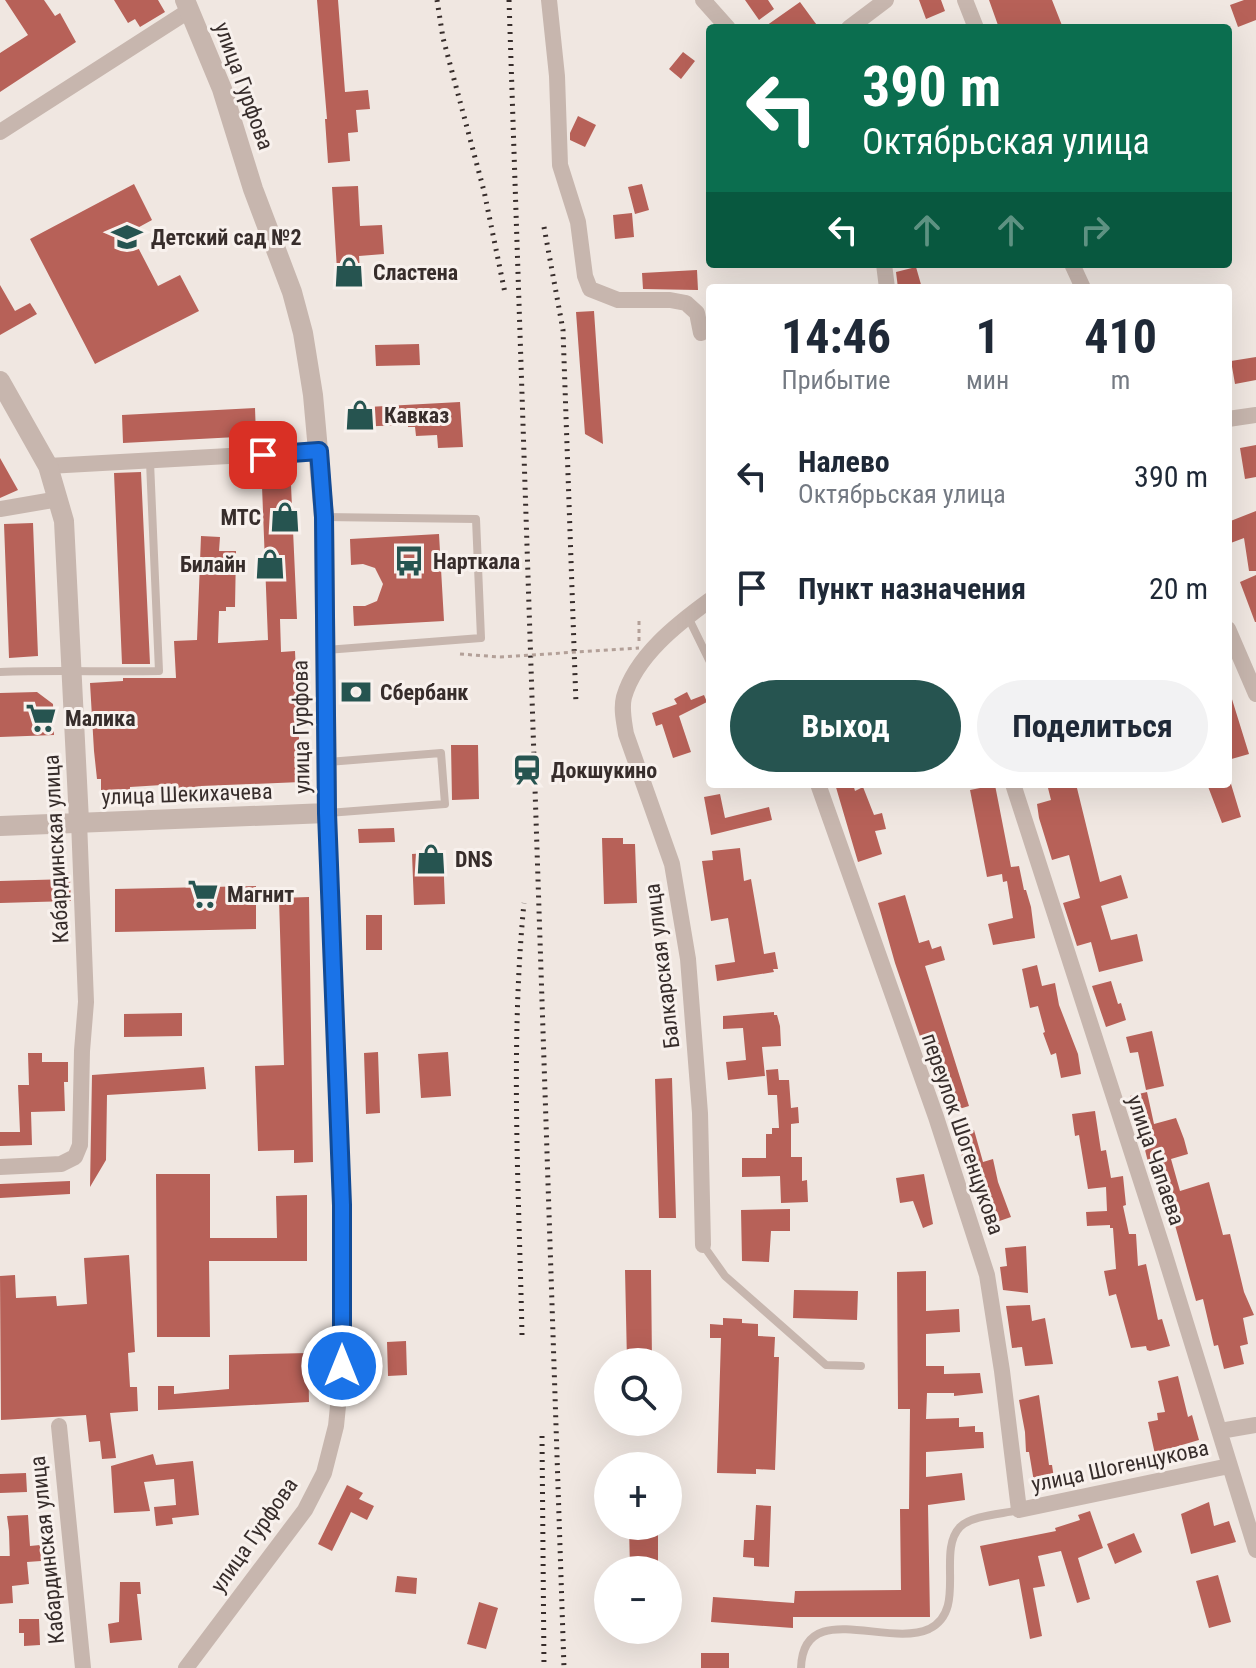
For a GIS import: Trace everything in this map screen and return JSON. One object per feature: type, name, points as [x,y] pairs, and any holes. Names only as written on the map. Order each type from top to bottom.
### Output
[{"type":"street","points":[[549,0],[557,76],[560,165],[578,222],[587,283],[600,295],[618,300],[686,303],[697,313],[701,333]]},
{"type":"street","points":[[703,0],[724,24]]},
{"type":"street","points":[[854,24],[886,0]]},
{"type":"street","points":[[965,0],[974,24]]},
{"type":"street","points":[[0,132],[188,5]]},
{"type":"street","name":"улица Гурфова","points":[[186,1668],[305,1510],[324,1473],[336,1426],[342,1366],[342,1205],[327,813],[324,517],[319,451],[303,333],[292,292],[253,189],[222,89],[188,5]]},
{"type":"street","name":"Кабардинская улица","points":[[0,381],[48,466],[64,521],[86,1002],[80,1145],[75,1157],[61,1164],[0,1167]]},
{"type":"street","points":[[1232,418],[1256,415]]},
{"type":"street","points":[[48,466],[319,451]]},
{"type":"street","points":[[0,509],[59,499]]},
{"type":"street","name":"Балкарская улица","points":[[703,1245],[701,1138],[688,959],[672,864],[626,734],[622,712],[624,697],[642,662],[688,616],[706,603]]},
{"type":"street","points":[[1232,638],[1256,694]]},
{"type":"street","name":"переулок Шогенцукова","points":[[819,788],[936,1117],[987,1275],[1007,1401],[1019,1510]]},
{"type":"street","name":"улица Чапаева","points":[[1014,788],[1256,1550]]},
{"type":"street","name":"улица Шекихачева","points":[[0,826],[327,813]]},
{"type":"street","name":"улица Шогенцукова","points":[[1220,1431],[1256,1425]]},
{"type":"street","name":"Кабардинская улица","points":[[59,1426],[83,1668]]},
{"type":"street","name":"улица Шогенцукова","points":[[1019,1510],[1229,1466]]},
{"type":"lane","points":[[0,672],[71,669],[94,672],[159,671],[150,462]]},
{"type":"lane","points":[[324,517],[476,519],[481,638],[324,650]]},
{"type":"lane","points":[[688,616],[706,654]]},
{"type":"lane","points":[[327,762],[441,753],[445,804],[327,813]]},
{"type":"lane","points":[[703,1245],[725,1276],[826,1365],[861,1366]]},
{"type":"lane","points":[[801,1668],[801,1651],[806,1641],[828,1629],[901,1633],[924,1631],[938,1624],[947,1611],[953,1547],[958,1530],[971,1521],[1019,1510]]},
{"type":"path","points":[[460,654],[500,657],[639,648],[639,621]]},
{"type":"building","points":[[5,0],[44,0],[55,16],[60,13],[76,42],[0,92],[0,53],[28,35]]},
{"type":"building","points":[[114,0],[158,0],[165,12],[140,27],[135,19],[128,23]]},
{"type":"building","points":[[317,0],[338,0],[345,92],[368,90],[370,109],[356,110],[358,132],[348,133],[350,161],[328,163]]},
{"type":"building","points":[[745,0],[768,0],[774,9],[759,20]]},
{"type":"building","points":[[919,0],[941,0],[945,11],[926,19]]},
{"type":"building","points":[[989,0],[1052,0],[1061,24],[998,24]]},
{"type":"building","points":[[1256,0],[1256,20],[1238,27],[1230,5]]},
{"type":"building","points":[[800,2],[816,24],[769,24]]},
{"type":"building","points":[[683,52],[695,61],[681,79],[669,69]]},
{"type":"building","points":[[578,116],[596,125],[585,147],[570,140]]},
{"type":"building","points":[[134,184],[152,220],[130,232],[158,286],[180,275],[199,311],[95,364],[30,239]]},
{"type":"building","points":[[642,184],[649,210],[635,214],[628,187]]},
{"type":"building","points":[[358,186],[360,226],[382,225],[384,254],[359,256],[361,286],[338,287],[332,187]]},
{"type":"building","points":[[632,213],[634,237],[615,239],[613,215]]},
{"type":"building","points":[[916,268],[921,284],[898,284],[896,272]]},
{"type":"building","points":[[697,270],[698,290],[643,289],[642,273]]},
{"type":"building","points":[[0,285],[15,311],[30,303],[37,314],[0,335]]},
{"type":"building","points":[[594,311],[603,444],[585,434],[576,312]]},
{"type":"building","points":[[419,344],[420,365],[376,366],[375,345]]},
{"type":"building","points":[[1256,357],[1256,380],[1235,384],[1232,361]]},
{"type":"building","points":[[460,402],[463,447],[438,448],[437,435],[416,436],[415,427],[408,425],[350,427],[349,408]]},
{"type":"building","points":[[255,408],[256,436],[123,443],[122,415]]},
{"type":"building","points":[[1256,445],[1256,477],[1245,479],[1240,448]]},
{"type":"building","points":[[0,458],[18,490],[0,498]]},
{"type":"building","points":[[141,472],[150,664],[122,664],[114,473]]},
{"type":"building","points":[[291,485],[297,619],[280,619],[281,652],[295,651],[301,782],[201,786],[201,790],[178,791],[178,784],[130,787],[130,794],[101,796],[101,779],[97,779],[94,751],[90,683],[123,681],[123,678],[176,678],[174,641],[197,640],[201,536],[220,537],[219,551],[236,551],[235,607],[219,611],[218,643],[268,640],[262,486]]},
{"type":"building","points":[[1256,511],[1256,571],[1249,571],[1244,538],[1232,542],[1232,520]]},
{"type":"building","points":[[33,523],[38,656],[9,658],[4,524]]},
{"type":"building","points":[[439,534],[444,621],[354,626],[353,606],[365,606],[377,601],[383,584],[375,568],[363,564],[351,565],[350,539]]},
{"type":"building","points":[[1256,575],[1256,622],[1255,622],[1240,582]]},
{"type":"building","points":[[37,692],[53,704],[54,735],[0,737],[0,693]]},
{"type":"building","points":[[687,692],[691,700],[704,695],[706,702],[679,716],[691,752],[673,758],[662,724],[656,726],[652,713],[677,704],[674,699]]},
{"type":"building","points":[[1232,699],[1249,754],[1232,759]]},
{"type":"building","points":[[451,745],[478,745],[479,799],[452,800]]},
{"type":"building","points":[[1232,787],[1241,817],[1222,823],[1209,788]]},
{"type":"building","points":[[836,788],[854,788],[855,791],[863,788],[874,815],[882,813],[886,829],[875,831],[882,854],[858,862]]},
{"type":"building","points":[[996,788],[1011,867],[1019,866],[1031,907],[1035,938],[993,945],[988,924],[1013,918],[1007,881],[1003,882],[1002,874],[987,877],[970,790]]},
{"type":"building","points":[[1048,788],[1077,788],[1100,882],[1121,875],[1128,898],[1101,906],[1111,940],[1137,934],[1143,961],[1099,972],[1091,942],[1077,946],[1063,903],[1080,898],[1069,855],[1052,860],[1039,818],[1037,804],[1051,800]]},
{"type":"building","points":[[720,794],[725,818],[769,807],[772,820],[711,835],[704,797]]},
{"type":"building","points":[[394,828],[395,842],[359,843],[358,829]]},
{"type":"building","points":[[602,838],[623,838],[623,844],[635,844],[637,903],[604,904]]},
{"type":"building","points":[[740,848],[744,881],[751,879],[764,954],[775,952],[778,969],[717,981],[715,965],[735,962],[728,918],[711,921],[702,861],[713,860],[712,851]]},
{"type":"building","points":[[443,852],[445,904],[414,905],[412,854]]},
{"type":"building","points":[[70,879],[71,901],[0,903],[0,881]]},
{"type":"building","points":[[256,886],[256,929],[115,932],[115,889]]},
{"type":"building","points":[[905,895],[919,943],[929,940],[932,949],[941,946],[945,960],[925,966],[969,1106],[946,1113],[878,903]]},
{"type":"building","points":[[309,897],[313,1162],[294,1163],[294,1150],[258,1151],[255,1066],[284,1065],[279,898]]},
{"type":"building","points":[[366,915],[382,915],[382,950],[366,950]]},
{"type":"building","points":[[1037,965],[1042,986],[1055,983],[1059,1005],[1078,1054],[1081,1074],[1061,1078],[1056,1053],[1051,1055],[1043,1033],[1038,1006],[1030,1008],[1022,969]]},
{"type":"building","points":[[1111,981],[1126,1020],[1106,1027],[1092,986]]},
{"type":"building","points":[[774,1012],[780,1026],[781,1046],[762,1047],[765,1076],[728,1080],[726,1062],[746,1060],[743,1028],[723,1029],[723,1016]]},
{"type":"building","points":[[182,1013],[182,1036],[124,1037],[124,1014]]},
{"type":"building","points":[[1152,1031],[1164,1086],[1146,1090],[1138,1052],[1130,1053],[1126,1037]]},
{"type":"building","points":[[378,1052],[380,1113],[366,1114],[364,1053]]},
{"type":"building","points":[[448,1052],[451,1096],[421,1098],[418,1054]]},
{"type":"building","points":[[28,1053],[42,1053],[42,1062],[68,1062],[68,1082],[64,1082],[65,1111],[31,1112],[32,1145],[0,1146],[0,1132],[20,1132],[18,1085],[29,1085]]},
{"type":"building","points":[[204,1067],[206,1089],[107,1095],[106,1160],[90,1187],[92,1075]]},
{"type":"building","points":[[778,1069],[779,1080],[789,1080],[791,1108],[798,1107],[799,1123],[791,1124],[791,1157],[802,1157],[802,1181],[807,1180],[808,1202],[781,1203],[780,1176],[742,1177],[742,1158],[766,1158],[766,1134],[772,1134],[772,1128],[779,1128],[777,1095],[768,1095],[766,1070]]},
{"type":"building","points":[[672,1078],[676,1218],[659,1218],[655,1079]]},
{"type":"building","points":[[1147,1092],[1154,1124],[1176,1118],[1184,1139],[1188,1154],[1171,1159],[1180,1191],[1209,1182],[1223,1235],[1230,1234],[1244,1292],[1254,1315],[1243,1318],[1248,1344],[1240,1346],[1244,1364],[1224,1369],[1218,1345],[1214,1346],[1203,1299],[1196,1301],[1157,1160],[1148,1162],[1133,1110],[1130,1096]]},
{"type":"building","points":[[1095,1111],[1101,1151],[1106,1150],[1111,1178],[1123,1176],[1126,1205],[1123,1206],[1129,1234],[1136,1234],[1138,1266],[1146,1264],[1158,1320],[1162,1319],[1170,1346],[1150,1351],[1146,1346],[1131,1348],[1116,1294],[1109,1296],[1104,1271],[1116,1269],[1113,1228],[1110,1225],[1087,1226],[1086,1212],[1107,1211],[1106,1187],[1088,1189],[1079,1135],[1075,1136],[1072,1114]]},
{"type":"building","points":[[974,1130],[983,1162],[993,1159],[1011,1217],[985,1226],[955,1135]]},
{"type":"building","points":[[156,1174],[210,1174],[210,1238],[277,1238],[276,1196],[307,1195],[307,1261],[209,1261],[210,1337],[157,1337]]},
{"type":"building","points":[[924,1174],[933,1224],[923,1228],[913,1201],[900,1203],[896,1178]]},
{"type":"building","points":[[70,1181],[70,1194],[0,1198],[0,1184]]},
{"type":"building","points":[[790,1209],[790,1231],[771,1231],[769,1262],[742,1261],[741,1210]]},
{"type":"building","points":[[1026,1246],[1028,1293],[1003,1290],[1000,1267],[1007,1266],[1005,1248]]},
{"type":"building","points":[[129,1255],[135,1352],[128,1353],[130,1387],[137,1387],[138,1411],[110,1413],[116,1458],[102,1459],[100,1441],[89,1442],[86,1415],[1,1420],[0,1276],[15,1275],[16,1298],[56,1296],[57,1306],[87,1304],[84,1258]]},
{"type":"building","points":[[625,1270],[651,1270],[652,1348],[627,1348]]},
{"type":"building","points":[[926,1271],[926,1311],[959,1309],[960,1332],[926,1334],[926,1366],[944,1366],[944,1374],[980,1373],[983,1393],[954,1396],[954,1393],[927,1393],[926,1419],[959,1418],[959,1427],[975,1426],[975,1432],[983,1432],[984,1448],[926,1452],[926,1477],[962,1473],[965,1500],[928,1505],[930,1617],[793,1617],[793,1628],[711,1622],[713,1597],[794,1603],[795,1591],[901,1590],[900,1509],[909,1509],[910,1409],[898,1409],[897,1272]]},
{"type":"building","points":[[794,1290],[858,1291],[857,1320],[793,1318]]},
{"type":"building","points":[[1030,1305],[1032,1321],[1045,1318],[1053,1364],[1025,1366],[1022,1347],[1012,1348],[1006,1306]]},
{"type":"building","points":[[723,1318],[758,1324],[758,1336],[775,1337],[774,1357],[779,1357],[775,1470],[756,1469],[756,1474],[717,1473],[721,1338],[710,1338],[710,1324],[723,1325]]},
{"type":"building","points":[[406,1341],[407,1375],[388,1376],[387,1342]]},
{"type":"building","points":[[308,1353],[309,1402],[158,1410],[158,1386],[174,1386],[174,1394],[229,1389],[229,1355]]},
{"type":"building","points":[[1178,1376],[1188,1417],[1192,1415],[1199,1440],[1168,1449],[1170,1456],[1156,1459],[1148,1422],[1158,1420],[1157,1413],[1165,1412],[1158,1381]]},
{"type":"building","points":[[1039,1395],[1049,1465],[1052,1465],[1055,1485],[1035,1488],[1029,1452],[1026,1452],[1019,1400]]},
{"type":"building","points":[[153,1454],[156,1465],[193,1461],[199,1515],[172,1518],[173,1524],[156,1526],[154,1507],[176,1505],[174,1479],[144,1482],[150,1511],[114,1513],[111,1466]]},
{"type":"building","points":[[26,1473],[27,1492],[0,1493],[0,1474]]},
{"type":"building","points":[[347,1485],[363,1493],[359,1499],[374,1506],[367,1520],[351,1512],[332,1551],[318,1544]]},
{"type":"building","points":[[1209,1502],[1214,1526],[1229,1521],[1236,1542],[1191,1554],[1181,1514]]},
{"type":"building","points":[[756,1505],[771,1506],[769,1567],[754,1566],[754,1558],[743,1557],[744,1540],[754,1540]]},
{"type":"building","points":[[1090,1511],[1103,1548],[1078,1558],[1090,1599],[1077,1603],[1061,1551],[1038,1556],[1045,1586],[1033,1588],[1042,1636],[1030,1639],[1019,1579],[989,1586],[980,1546],[1056,1531],[1055,1528],[1080,1520],[1078,1515]]},
{"type":"building","points":[[28,1515],[30,1546],[40,1545],[41,1561],[27,1562],[29,1584],[12,1586],[13,1603],[0,1604],[0,1556],[10,1556],[7,1516]]},
{"type":"building","points":[[1134,1533],[1142,1552],[1115,1564],[1107,1544]]},
{"type":"building","points":[[629,1540],[658,1540],[658,1556],[630,1556]]},
{"type":"building","points":[[1218,1575],[1231,1622],[1209,1628],[1196,1581]]},
{"type":"building","points":[[397,1576],[417,1578],[416,1594],[395,1592]]},
{"type":"building","points":[[120,1582],[140,1582],[141,1594],[137,1594],[142,1640],[110,1643],[108,1624],[119,1622]]},
{"type":"building","points":[[479,1602],[498,1608],[486,1649],[467,1644]]},
{"type":"building","points":[[19,1619],[39,1619],[40,1645],[24,1646],[24,1633],[19,1633]]},
{"type":"building","points":[[701,1653],[729,1653],[729,1668],[701,1668]]},
{"type":"railway","points":[[437,0],[443,38],[484,191],[505,293]]},
{"type":"railway","points":[[509,0],[564,1668]]},
{"type":"railway","points":[[544,227],[563,330],[576,704]]},
{"type":"railway","points":[[522,1335],[516,1065],[524,903]]},
{"type":"railway","points":[[542,1436],[544,1668]]},
{"type":"place","name":"Детский сад №2","points":[[127,237]]},
{"type":"place","name":"Сластена","points":[[349,272]]},
{"type":"place","name":"Кавказ","points":[[360,415]]},
{"type":"place","name":"МТС","points":[[285,517]]},
{"type":"place","name":"Нарткала","points":[[409,561]]},
{"type":"place","name":"Билайн","points":[[270,564]]},
{"type":"place","name":"Сбербанк","points":[[356,692]]},
{"type":"place","name":"Малика","points":[[41,718]]},
{"type":"place","name":"Докшукино","points":[[527,770]]},
{"type":"place","name":"DNS","points":[[431,859]]},
{"type":"place","name":"Магнит","points":[[203,894]]},
{"type":"route","points":[[263,455],[319,451],[324,517],[327,813],[342,1205],[342,1366]]}]
